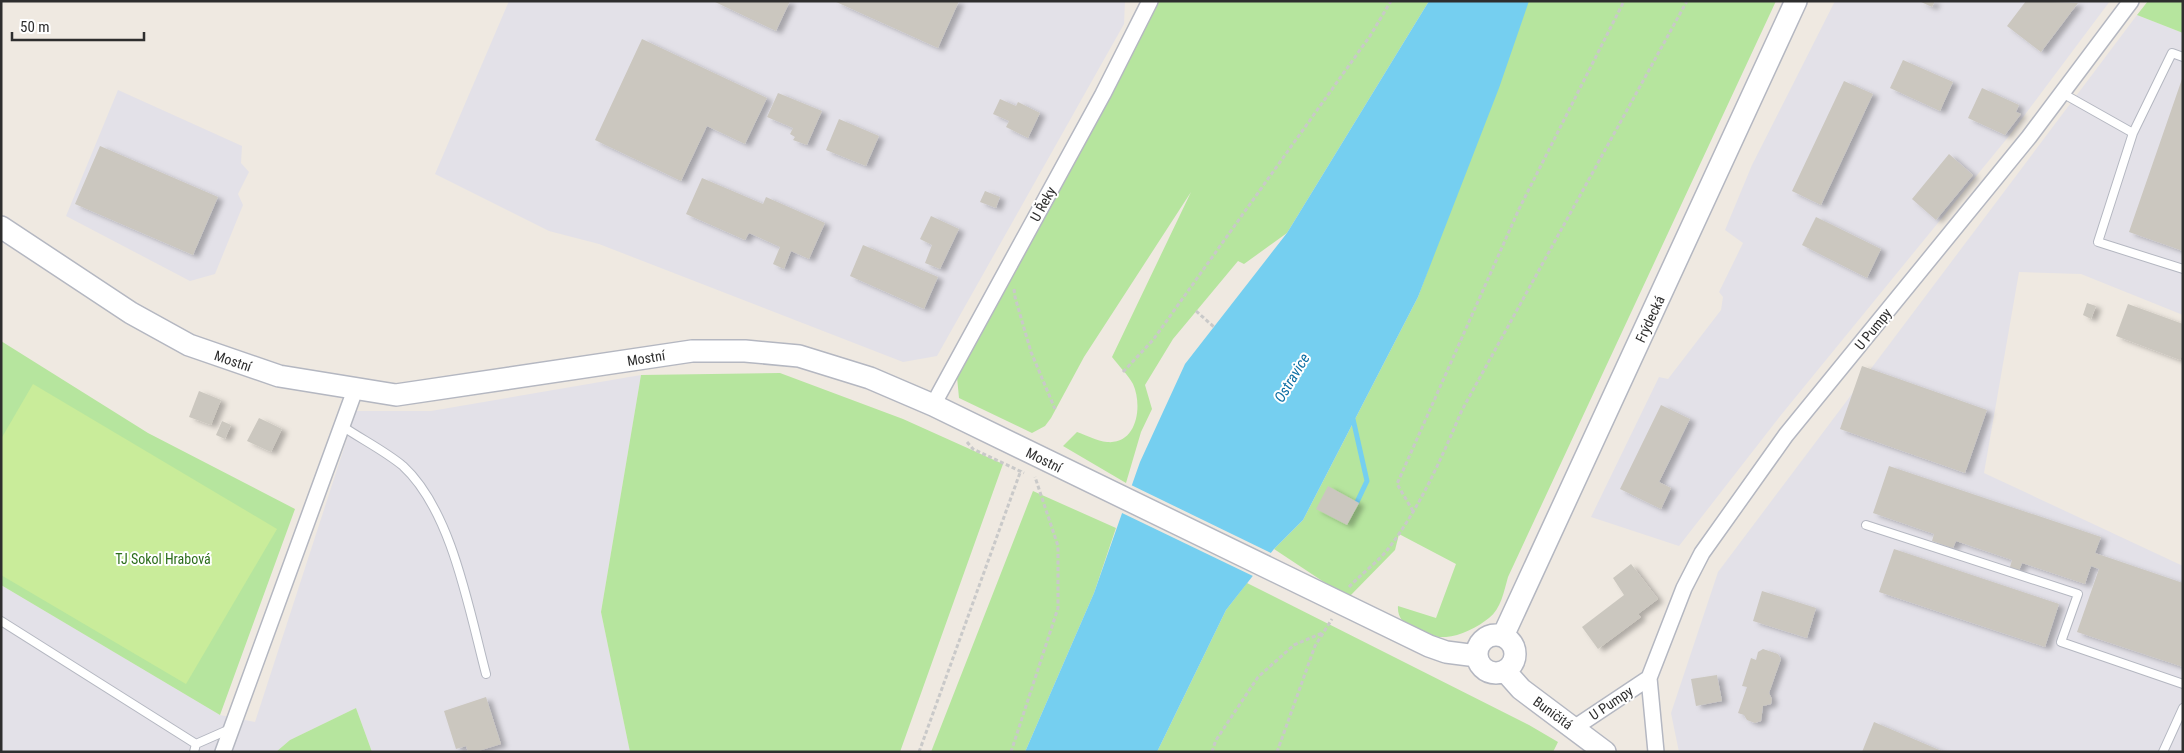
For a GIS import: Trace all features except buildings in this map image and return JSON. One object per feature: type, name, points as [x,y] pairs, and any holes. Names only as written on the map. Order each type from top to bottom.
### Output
[{"type":"main road","name":"Frýdecká","points":[[1503,636],[1796,1]]},
{"type":"main road","name":"Mostní","points":[[1,227],[51,262],[131,313],[189,345],[279,376],[355,390],[396,395],[459,388],[692,351],[745,351],[799,356],[870,378],[933,405],[1429,646],[1446,652],[1477,656]]},
{"type":"main road","points":[[1494,635],[1503,636],[1512,644],[1515,654],[1513,663],[1505,671],[1498,673],[1487,670],[1480,664],[1477,656],[1480,644],[1486,638],[1494,635]]},
{"type":"main road","name":"Buničitá","points":[[1505,671],[1521,689],[1604,752]]},
{"type":"street","name":"U Řeky","points":[[933,405],[1103,94],[1150,1]]},
{"type":"street","name":"U Pumpy","points":[[1656,752],[1649,678],[1684,588],[1702,552],[1786,435],[2029,137],[2131,1]]},
{"type":"street","points":[[223,752],[355,390]]},
{"type":"street","name":"U Pumpy","points":[[1574,728],[1649,678]]},
{"type":"lane","points":[[2183,57],[2172,53],[2133,133],[2098,242],[2183,269]]},
{"type":"lane","points":[[2061,92],[2133,133]]},
{"type":"lane","points":[[342,426],[403,466],[430,498],[449,540],[486,674]]},
{"type":"lane","points":[[1866,525],[2078,594],[2061,642],[2183,684]]},
{"type":"lane","points":[[1,621],[195,748],[232,728]]},
{"type":"lane","points":[[2163,752],[2182,711]]},
{"type":"path","points":[[1123,372],[1153,340],[1370,36],[1391,1]]},
{"type":"path","points":[[1413,511],[1397,484],[1519,209],[1624,1]]},
{"type":"path","points":[[1277,752],[1315,646],[1348,589],[1363,571],[1386,551],[1433,478],[1467,401],[1687,1]]},
{"type":"path","points":[[1014,256],[1014,297],[1031,352],[1055,409]]},
{"type":"path","points":[[1196,311],[1214,327]]},
{"type":"path","points":[[966,440],[968,446],[973,449],[1044,481]]},
{"type":"path","points":[[919,752],[1021,471],[1033,454]]},
{"type":"path","points":[[1011,752],[1058,608],[1058,546],[1035,478]]},
{"type":"path","points":[[1212,752],[1216,740],[1258,677],[1294,645],[1323,633]]},
{"type":"shaded area","points":[[509,1],[1125,1],[1124,24],[937,356],[903,362],[599,244],[549,231],[435,174]]},
{"type":"shaded area","points":[[1835,1],[2110,1],[2009,136],[1781,415],[1679,546],[1591,517],[1659,377],[1668,379],[1721,310],[1723,297],[1719,292],[1743,243],[1725,230],[1752,165]]},
{"type":"shaded area","points":[[2137,15],[2183,33],[2183,315],[2081,274],[2019,272],[1984,473],[2183,566],[2183,752],[1679,752],[1671,713],[1718,572]]},
{"type":"shaded area","points":[[118,90],[242,146],[241,163],[249,172],[238,194],[243,205],[215,274],[190,281],[66,216]]},
{"type":"shaded area","points":[[641,375],[601,612],[630,752],[372,752],[356,708],[290,740],[276,752],[1,752],[1,585],[220,715],[255,722],[356,411],[431,411]]},
{"type":"green space","points":[[1149,1],[1429,1],[1287,233],[1244,264],[1238,261],[1173,339],[1145,385],[1152,409],[1141,432],[1126,483],[1063,446],[1077,432],[1107,442],[1117,441],[1131,431],[1137,413],[1136,393],[1131,381],[1112,357],[1191,192],[1084,357],[1045,426],[1032,433],[959,398],[957,377]]},
{"type":"green space","points":[[1527,1],[1776,1],[1508,577],[1499,605],[1489,618],[1469,630],[1446,637],[1430,636],[1407,626],[1399,614],[1398,606],[1436,618],[1456,564],[1399,534],[1395,550],[1348,598],[1274,549],[1303,520],[1418,297]]},
{"type":"green space","points":[[2148,1],[2183,1],[2183,33],[2137,15]]},
{"type":"green space","name":"TJ Sokol Hrabová","points":[[1,341],[148,433],[295,509],[220,715],[1,585]]},
{"type":"green space","points":[[780,373],[903,419],[1003,464],[900,752],[630,752],[601,612],[641,375]]},
{"type":"green space","name":"TJ Sokol Hrabová","points":[[33,384],[277,529],[186,684],[1,575],[1,439]]},
{"type":"green space","points":[[1033,491],[1116,528],[1094,593],[1025,752],[931,752]]},
{"type":"green space","points":[[1247,583],[1529,725],[1558,742],[1553,752],[1157,752],[1226,610]]},
{"type":"green space","points":[[356,708],[372,752],[276,752],[290,740]]},
{"type":"water","name":"Ostravice","points":[[1429,1],[1529,1],[1499,88],[1418,297],[1303,520],[1274,549],[1226,610],[1157,752],[1025,752],[1094,593],[1140,462],[1185,364],[1287,233]]},
{"type":"pier","points":[[1129,484],[1273,554],[1255,577],[1120,512]]},
{"type":"waterway","points":[[1353,419],[1367,481],[1357,502]]}]
